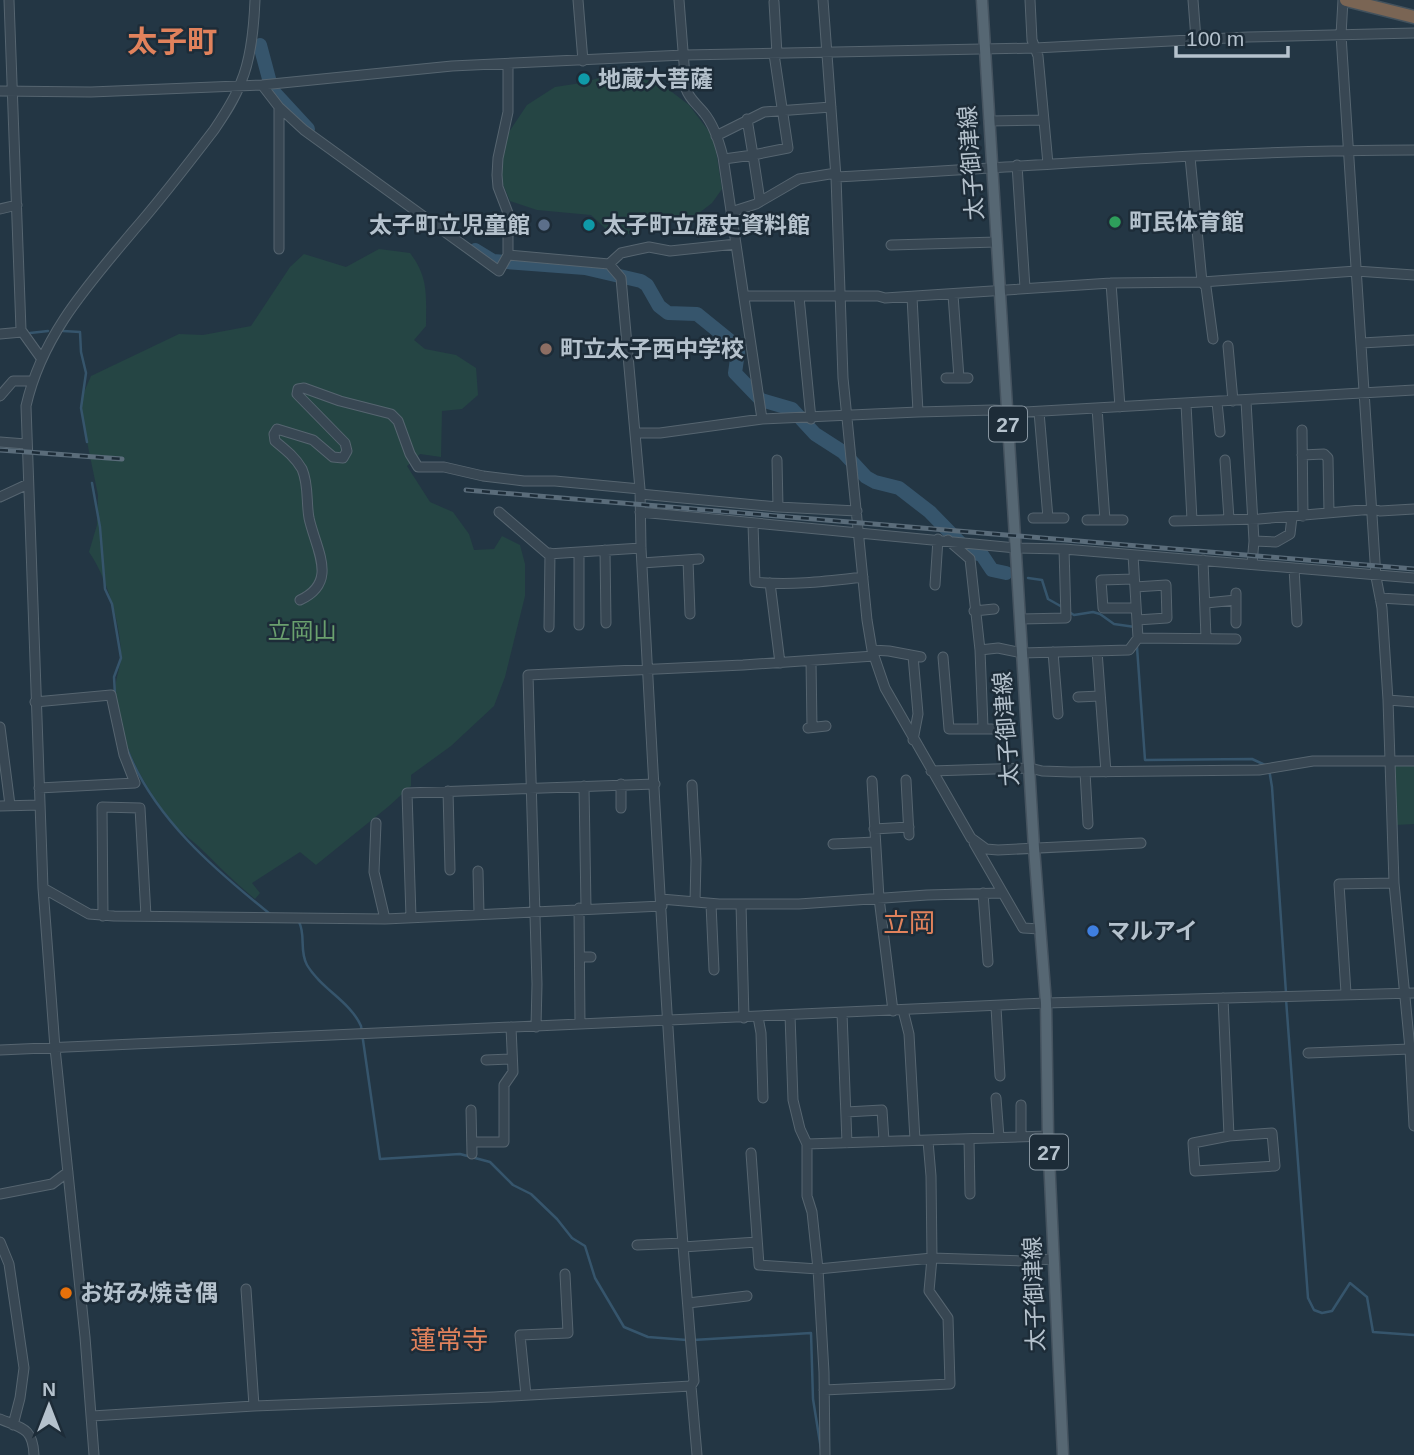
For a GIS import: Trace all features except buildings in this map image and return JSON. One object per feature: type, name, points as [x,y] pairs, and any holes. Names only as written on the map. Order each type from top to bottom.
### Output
[{"type":"highway","points":[[1344,0],[1414,17]]},
{"type":"main road","name":"太子御津線","points":[[982,0],[1034,848],[1046,1003],[1048,1136],[1063,1455]]},
{"type":"street","points":[[9,0],[22,332],[41,359]]},
{"type":"street","points":[[94,1455],[55,1048],[43,888],[26,406],[32,381],[59,324],[80,294],[215,130],[240,85],[254,23],[256,0]]},
{"type":"street","points":[[578,0],[583,61]]},
{"type":"street","points":[[679,0],[686,89],[716,136],[723,159],[762,419]]},
{"type":"street","points":[[823,0],[836,175],[846,417],[873,653],[885,688],[912,740],[1001,893],[1023,928],[1040,929]]},
{"type":"street","points":[[1030,0],[1032,40],[1038,56],[1048,164]]},
{"type":"street","points":[[1193,0],[1196,39]]},
{"type":"street","points":[[1344,0],[1341,35],[1376,577],[1380,598],[1392,761],[1394,883],[1409,993],[1414,1126]]},
{"type":"street","points":[[723,159],[788,148],[775,54],[774,2]]},
{"type":"street","points":[[0,91],[91,92],[267,85],[416,68],[684,55],[1035,48],[1196,39],[1414,33]]},
{"type":"street","points":[[267,85],[279,107],[338,157],[499,271],[508,255],[508,213],[498,187],[497,175],[508,112],[508,64]]},
{"type":"street","points":[[279,107],[279,249]]},
{"type":"street","points":[[716,136],[764,112],[831,107]]},
{"type":"street","points":[[747,119],[760,201]]},
{"type":"street","points":[[989,121],[1043,120]]},
{"type":"street","points":[[732,212],[760,201],[799,178],[992,166],[1349,150],[1414,150]]},
{"type":"street","points":[[1190,157],[1202,282],[1206,287],[1213,339]]},
{"type":"street","points":[[1017,165],[1025,288]]},
{"type":"street","points":[[0,209],[17,205]]},
{"type":"street","points":[[891,245],[997,242]]},
{"type":"street","points":[[609,264],[621,253],[649,247],[670,251],[736,244]]},
{"type":"street","points":[[508,255],[609,264],[621,278],[640,491],[654,784],[697,1455]]},
{"type":"street","points":[[744,296],[912,297],[1025,288],[1202,282],[1356,271],[1414,275]]},
{"type":"street","points":[[1111,283],[1120,407]]},
{"type":"street","points":[[946,378],[963,378],[953,295]]},
{"type":"street","points":[[799,297],[811,419]]},
{"type":"street","points":[[912,297],[918,412]]},
{"type":"street","points":[[0,334],[22,332]]},
{"type":"street","points":[[1362,343],[1414,340]]},
{"type":"street","points":[[1228,346],[1233,401]]},
{"type":"street","points":[[0,396],[13,381],[32,381]]},
{"type":"street","points":[[300,600],[313,594],[321,582],[323,567],[309,517],[306,482],[302,471],[294,457],[275,441],[274,434],[277,429],[313,440],[333,457],[343,458],[347,452],[345,443],[298,394],[298,388],[391,414],[398,421],[410,454],[418,467],[444,467],[524,481],[555,481],[778,507],[857,511]]},
{"type":"street","points":[[635,433],[660,433],[762,419],[993,410],[1039,412],[1414,390]]},
{"type":"street","points":[[1247,401],[1254,541],[1252,564]]},
{"type":"street","points":[[1217,402],[1220,432]]},
{"type":"street","points":[[1186,404],[1192,520]]},
{"type":"street","points":[[1097,408],[1105,520]]},
{"type":"street","points":[[1039,412],[1048,517]]},
{"type":"street","points":[[1302,430],[1303,516]]},
{"type":"street","points":[[0,442],[26,444]]},
{"type":"street","points":[[1303,455],[1324,454],[1328,458],[1329,513]]},
{"type":"street","points":[[777,460],[778,507]]},
{"type":"street","points":[[1225,460],[1228,519]]},
{"type":"street","points":[[0,496],[28,484]]},
{"type":"street","points":[[1174,521],[1414,509]]},
{"type":"street","points":[[499,512],[550,553],[642,548]]},
{"type":"street","points":[[640,512],[1016,548],[1064,549],[1376,577],[1414,578]]},
{"type":"street","points":[[1254,541],[1276,542],[1290,534],[1292,517]]},
{"type":"street","points":[[1033,518],[1064,518]]},
{"type":"street","points":[[1087,520],[1123,520]]},
{"type":"street","points":[[753,524],[755,582],[863,577]]},
{"type":"street","points":[[936,585],[942,539]]},
{"type":"street","points":[[942,539],[970,559],[987,728],[949,729],[943,657]]},
{"type":"street","points":[[1021,619],[1066,618],[1064,549]]},
{"type":"street","points":[[605,550],[602,588],[606,623]]},
{"type":"street","points":[[577,620],[575,588],[579,552]]},
{"type":"street","points":[[549,627],[546,591],[550,553]]},
{"type":"street","points":[[980,650],[998,649],[1022,653],[1129,650],[1138,638],[1133,555]]},
{"type":"street","points":[[642,563],[699,559]]},
{"type":"street","points":[[688,560],[690,614]]},
{"type":"street","points":[[1203,560],[1206,638]]},
{"type":"street","points":[[1294,568],[1297,622]]},
{"type":"street","points":[[1136,607],[1104,608],[1101,580],[1166,586],[1167,618],[1137,621]]},
{"type":"street","points":[[770,583],[780,663]]},
{"type":"street","points":[[1206,603],[1236,597],[1236,623]]},
{"type":"street","points":[[1380,598],[1414,600]]},
{"type":"street","points":[[974,611],[994,609]]},
{"type":"street","points":[[1138,638],[1236,639]]},
{"type":"street","points":[[536,1027],[528,675],[811,661],[889,651],[917,656],[918,714],[912,740]]},
{"type":"street","points":[[1097,651],[1106,772]]},
{"type":"street","points":[[1053,652],[1058,714]]},
{"type":"street","points":[[811,661],[809,727],[826,726]]},
{"type":"street","points":[[36,702],[111,695],[124,755],[135,783],[39,788]]},
{"type":"street","points":[[1082,700],[1100,696]]},
{"type":"street","points":[[1388,700],[1414,702]]},
{"type":"street","points":[[0,728],[5,806],[40,805]]},
{"type":"street","points":[[931,771],[1030,768],[1042,771],[1085,772],[1259,770],[1313,761],[1414,761]]},
{"type":"street","points":[[1085,772],[1088,824]]},
{"type":"street","points":[[874,829],[909,831],[906,780]]},
{"type":"street","points":[[872,781],[878,898],[898,1011],[909,1034],[915,1140]]},
{"type":"street","points":[[621,784],[621,808]]},
{"type":"street","points":[[411,917],[407,793],[654,784]]},
{"type":"street","points":[[692,785],[697,840],[692,873],[695,902]]},
{"type":"street","points":[[580,1024],[584,786]]},
{"type":"street","points":[[448,791],[450,870]]},
{"type":"street","points":[[103,916],[102,807],[140,808],[146,916]]},
{"type":"street","points":[[376,823],[374,872],[385,919]]},
{"type":"street","points":[[971,838],[981,846],[993,850],[1141,843]]},
{"type":"street","points":[[833,844],[875,842]]},
{"type":"street","points":[[478,871],[479,914]]},
{"type":"street","points":[[1346,993],[1339,884],[1394,883]]},
{"type":"street","points":[[43,888],[89,914],[103,916],[385,919],[662,902],[799,904],[1001,893]]},
{"type":"street","points":[[983,893],[981,933],[988,962]]},
{"type":"street","points":[[711,904],[716,952],[714,970]]},
{"type":"street","points":[[741,904],[744,1018]]},
{"type":"street","points":[[580,957],[591,957]]},
{"type":"street","points":[[0,1050],[1046,1003],[1409,993]]},
{"type":"street","points":[[1223,998],[1229,1136]]},
{"type":"street","points":[[996,1007],[1000,1076]]},
{"type":"street","points":[[842,1013],[847,1143]]},
{"type":"street","points":[[790,1015],[793,1100],[800,1129],[807,1144],[807,1196],[818,1269],[825,1455]]},
{"type":"street","points":[[758,1017],[763,1098]]},
{"type":"street","points":[[472,1142],[504,1142],[504,1085],[513,1072],[511,1027]]},
{"type":"street","points":[[1308,1053],[1410,1049]]},
{"type":"street","points":[[486,1060],[512,1059]]},
{"type":"street","points":[[996,1098],[999,1137]]},
{"type":"street","points":[[1021,1105],[1021,1137]]},
{"type":"street","points":[[846,1112],[882,1110],[884,1141]]},
{"type":"street","points":[[471,1111],[472,1154]]},
{"type":"street","points":[[1272,1133],[1275,1166],[1195,1171],[1193,1143],[1229,1136],[1272,1133]]},
{"type":"street","points":[[807,1144],[1048,1136]]},
{"type":"street","points":[[969,1139],[970,1194]]},
{"type":"street","points":[[824,1390],[950,1384],[948,1318],[929,1291],[932,1258],[928,1141]]},
{"type":"street","points":[[751,1153],[759,1265],[818,1269],[932,1258],[1022,1261],[1053,1259]]},
{"type":"street","points":[[0,1194],[52,1184],[68,1172]]},
{"type":"street","points":[[0,1242],[9,1264],[23,1368],[20,1398],[13,1425]]},
{"type":"street","points":[[637,1245],[757,1242]]},
{"type":"street","points":[[526,1395],[520,1335],[568,1333],[565,1274]]},
{"type":"street","points":[[246,1289],[254,1406]]},
{"type":"street","points":[[688,1303],[735,1296],[747,1297]]},
{"type":"street","points":[[92,1416],[691,1386]]},
{"type":"street","points":[[0,1419],[25,1429],[31,1435],[34,1455]]},
{"type":"green space","points":[[610,75],[641,78],[664,86],[689,105],[714,138],[722,189],[712,203],[699,213],[678,221],[651,223],[630,234],[609,232],[591,215],[537,210],[510,201],[500,177],[502,159],[507,135],[527,105],[555,87]]},
{"type":"green space","name":"立岡山","points":[[379,249],[410,253],[421,271],[425,288],[426,326],[414,340],[425,349],[456,355],[476,368],[478,395],[462,409],[442,411],[441,457],[420,454],[407,466],[430,502],[453,512],[469,534],[474,550],[494,549],[502,536],[520,545],[525,564],[525,596],[505,677],[494,706],[451,746],[411,775],[411,786],[389,806],[316,865],[300,852],[252,883],[260,893],[255,899],[170,820],[150,792],[125,741],[116,706],[115,689],[121,657],[118,627],[106,586],[89,552],[97,525],[98,495],[81,399],[91,376],[179,334],[203,335],[251,326],[290,267],[304,254],[346,267]]},
{"type":"green space","points":[[1414,764],[1414,824],[1396,825],[1394,765]]},
{"type":"waterway","points":[[260,45],[272,90],[308,129]]},
{"type":"waterway","points":[[475,250],[493,261],[585,268],[641,281],[647,285],[659,306],[668,313],[697,314],[734,344],[738,352],[735,373],[761,400],[792,409],[815,434],[843,452],[866,477],[899,488],[930,512],[968,551],[982,555],[992,570],[1006,573]]},
{"type":"waterway","points":[[30,333],[48,331]]},
{"type":"waterway","points":[[63,331],[80,332],[86,373],[81,408],[87,442]]},
{"type":"waterway","points":[[92,483],[100,527],[105,589],[112,604],[121,658],[114,677],[115,695]]},
{"type":"waterway","points":[[1028,578],[1042,580],[1048,599],[1064,608]]},
{"type":"waterway","points":[[1069,612],[1074,615],[1093,612],[1114,624],[1135,627]]},
{"type":"waterway","points":[[1137,647],[1145,760],[1252,759],[1265,765]]},
{"type":"waterway","points":[[127,749],[153,798],[169,820],[207,860],[270,914]]},
{"type":"waterway","points":[[1269,769],[1286,993]]},
{"type":"waterway","points":[[299,922],[307,965],[350,1009],[361,1026],[380,1159],[460,1154],[490,1162],[513,1185],[531,1194],[572,1238],[585,1246],[595,1278],[624,1327],[648,1337],[687,1340]]},
{"type":"waterway","points":[[1286,999],[1308,1298],[1314,1310],[1322,1313],[1332,1311],[1350,1283],[1367,1297],[1373,1332],[1414,1335]]},
{"type":"waterway","points":[[693,1340],[811,1333],[813,1399],[821,1449]]},
{"type":"railway","points":[[0,450],[122,459]]},
{"type":"railway","points":[[466,490],[1414,569]]},
{"type":"place","name":"地蔵大菩薩","points":[[584,79]]},
{"type":"place","name":"町民体育館","points":[[1115,222]]},
{"type":"place","name":"太子町立児童館","points":[[544,225]]},
{"type":"place","name":"太子町立歴史資料館","points":[[589,225]]},
{"type":"place","name":"町立太子西中学校","points":[[546,349]]},
{"type":"place","name":"マルアイ","points":[[1093,931]]},
{"type":"place","name":"お好み焼き偶","points":[[66,1293]]},
{"type":"district","name":"太子町","points":[[172,41]]},
{"type":"district","name":"立岡","points":[[909,923]]},
{"type":"district","name":"蓮常寺","points":[[449,1340]]}]
